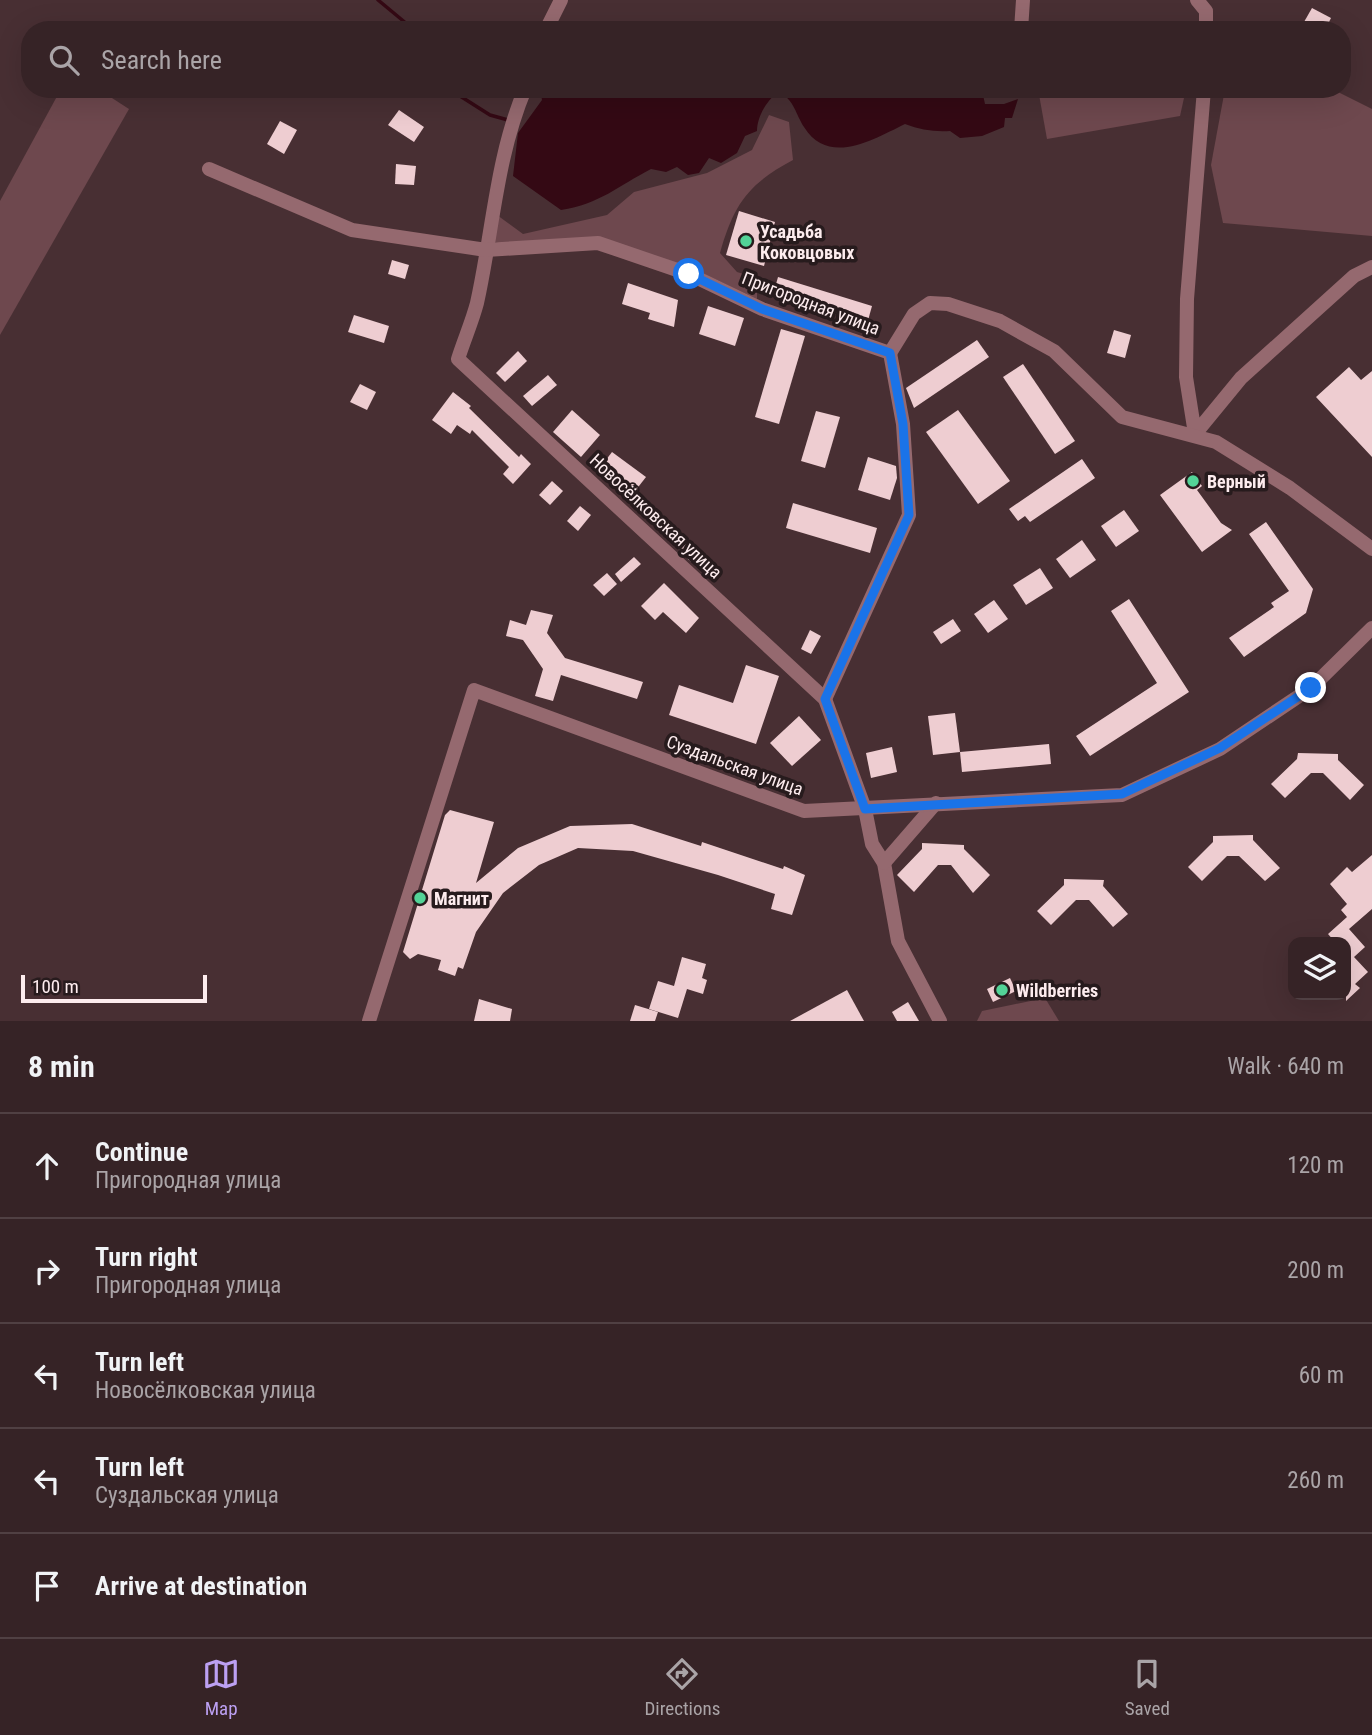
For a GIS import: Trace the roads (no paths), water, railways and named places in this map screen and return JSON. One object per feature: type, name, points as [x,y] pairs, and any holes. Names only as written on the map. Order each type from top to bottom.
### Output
[{"type":"street","points":[[550,21],[561,0]]},
{"type":"street","points":[[1022,21],[1023,0]]},
{"type":"street","points":[[1197,0],[1206,11],[1206,21]]},
{"type":"street","points":[[486,250],[502,159],[521,98]]},
{"type":"street","points":[[1195,434],[1186,377],[1187,299],[1203,98]]},
{"type":"street","name":"Пригородная улица","points":[[209,169],[352,230],[486,250],[598,243],[689,274],[762,309],[890,353],[903,424],[909,515],[825,699]]},
{"type":"street","name":"Новосёлковская улица","points":[[486,250],[476,306],[458,359],[825,699],[865,809],[872,844],[884,863],[898,941],[940,1021]]},
{"type":"street","points":[[1195,434],[1241,379],[1354,275],[1372,267]]},
{"type":"street","points":[[890,353],[914,314],[930,303],[948,304],[1000,321],[1054,351],[1122,417],[1195,434],[1233,451],[1290,488],[1372,549]]},
{"type":"street","name":"Суздальская улица","points":[[369,1021],[474,691],[804,811],[1122,794],[1220,748],[1311,688],[1372,628]]},
{"type":"street","points":[[884,863],[936,803]]},
{"type":"waterway","points":[[378,0],[403,21]]},
{"type":"waterway","points":[[463,98],[490,115],[508,120]]},
{"type":"place","name":"Усадьба Коковцовых","points":[[746,241]]},
{"type":"place","name":"Верный","points":[[1193,481]]},
{"type":"place","name":"Магнит","points":[[420,898]]},
{"type":"place","name":"Wildberries","points":[[1002,990]]}]
